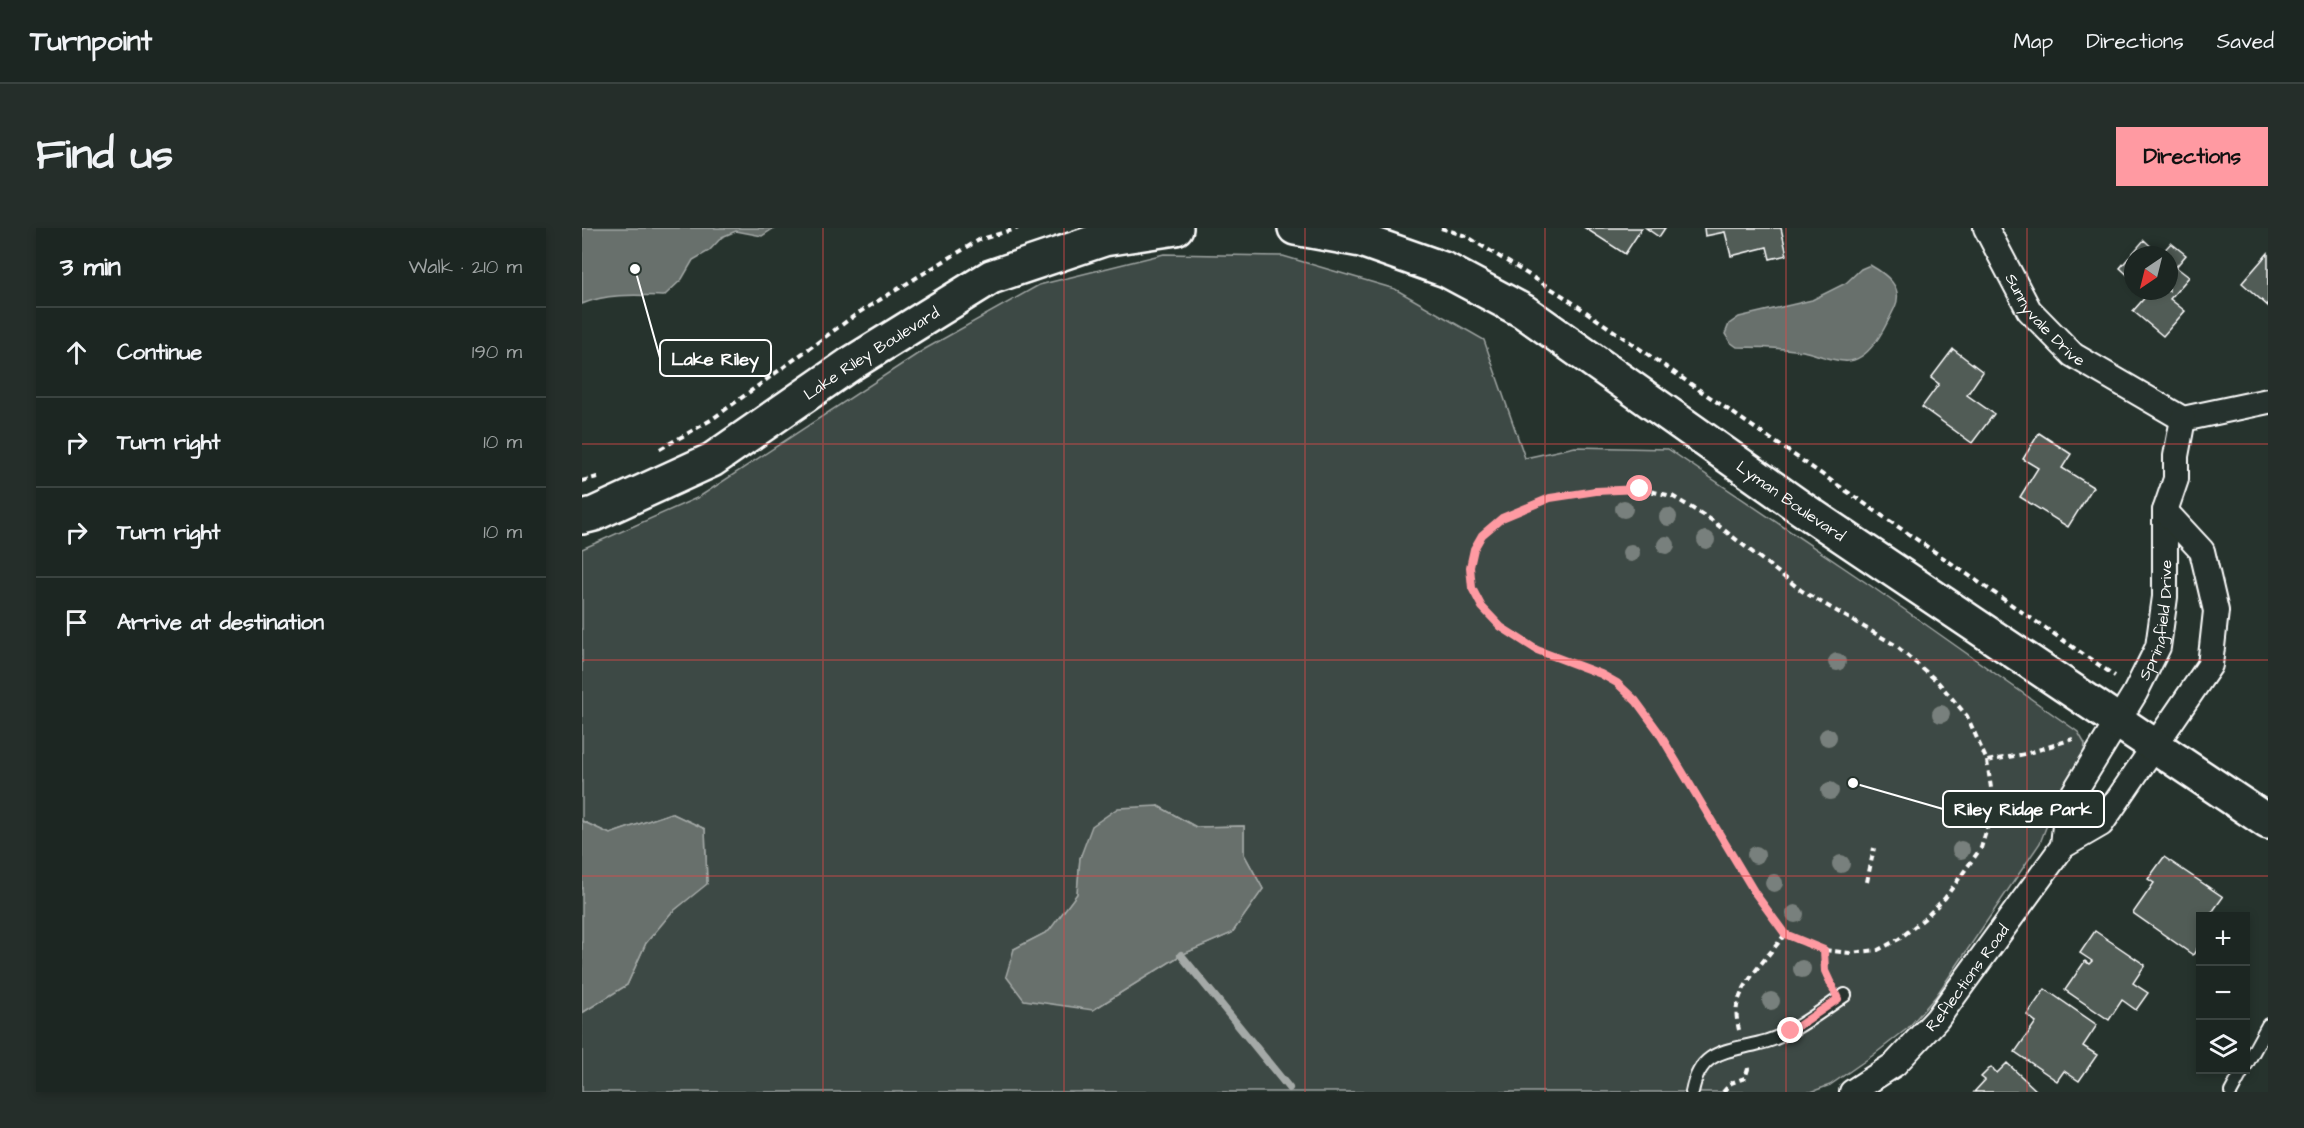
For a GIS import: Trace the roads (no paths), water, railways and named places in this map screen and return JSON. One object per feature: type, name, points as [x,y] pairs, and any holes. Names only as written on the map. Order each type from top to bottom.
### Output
[{"type":"street","name":"Lake Riley Boulevard","points":[[582,517],[594,514],[712,460],[849,365],[991,277],[1104,239],[1176,228]]},
{"type":"street","name":"Lyman Boulevard","points":[[1295,228],[1361,240],[1446,270],[1523,311],[1801,508],[2268,822]]},
{"type":"street","name":"Sunnyvale Drive","points":[[1986,228],[2029,310],[2073,355],[2183,419]]},
{"type":"street","points":[[2183,419],[2268,401]]},
{"type":"street","name":"Springfield Drive","points":[[2063,846],[2067,804],[2135,693],[2158,647],[2164,597],[2165,511],[2176,479],[2176,456],[2183,419]]},
{"type":"street","points":[[2063,846],[2101,824],[2210,665],[2216,611],[2202,550],[2165,511]]},
{"type":"street","name":"Reflections Road","points":[[1852,1092],[1895,1064],[1937,1019],[2063,846]]},
{"type":"lane","points":[[1692,1092],[1695,1076],[1708,1058],[1729,1049],[1762,1043],[1791,1031],[1841,997]]},
{"type":"lane","points":[[2250,1058],[2268,1025]]},
{"type":"lane","points":[[2231,1092],[2241,1074]]},
{"type":"waterway","points":[[1181,955],[1289,1088]]},
{"type":"place","name":"Lake Riley","points":[[635,269]]},
{"type":"place","name":"Riley Ridge Park","points":[[1853,783]]}]
